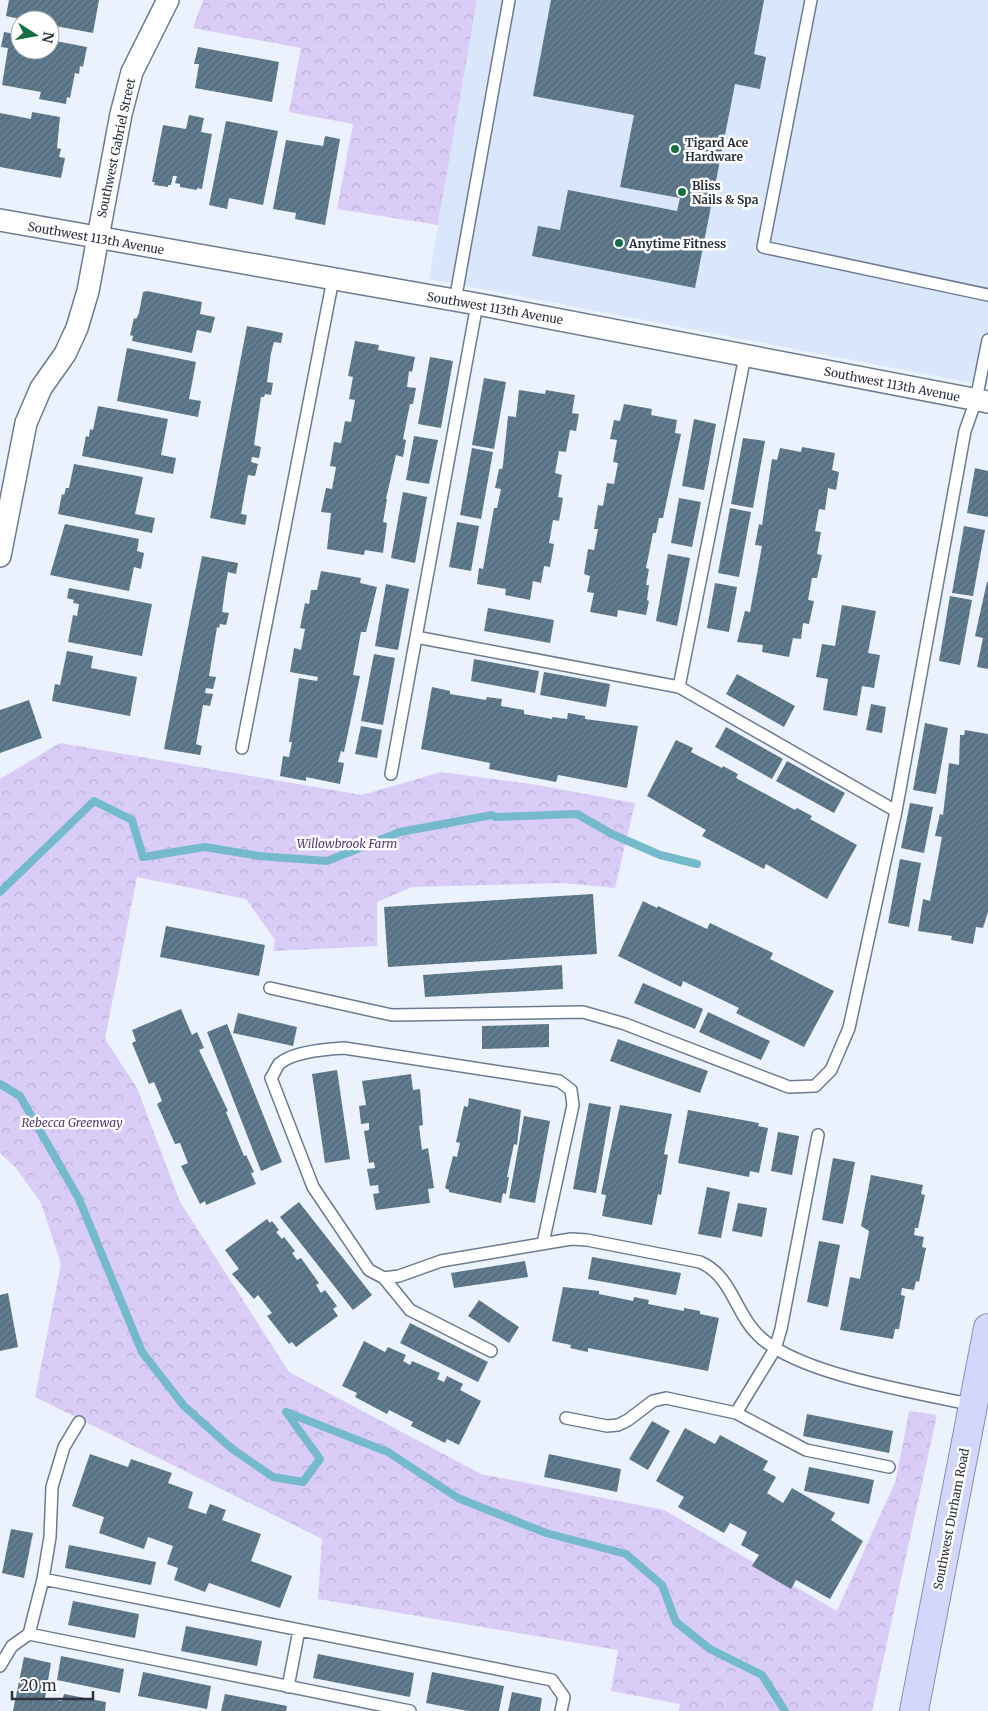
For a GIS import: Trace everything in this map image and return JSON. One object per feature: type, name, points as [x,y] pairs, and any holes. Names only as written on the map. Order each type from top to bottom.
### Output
[{"type":"main road","name":"Southwest Durham Road","points":[[914,1711],[988,1328]]},
{"type":"street","name":"Southwest Gabriel Street","points":[[0,556],[26,423],[41,388],[65,354],[77,328],[88,291],[96,238],[121,114],[132,72],[168,0]]},
{"type":"street","name":"Southwest 113th Avenue","points":[[0,220],[477,304],[982,401]]},
{"type":"lane","points":[[455,301],[509,0]]},
{"type":"lane","points":[[811,0],[763,247],[988,294]]},
{"type":"lane","points":[[242,748],[333,279]]},
{"type":"lane","points":[[391,774],[477,304]]},
{"type":"lane","points":[[270,988],[392,1015],[583,1012],[625,1024],[789,1087],[815,1086],[831,1070],[849,1028],[896,811],[965,431],[982,401],[988,340]]},
{"type":"lane","points":[[679,687],[745,356]]},
{"type":"lane","points":[[416,637],[679,687],[896,811]]},
{"type":"lane","points":[[491,1351],[410,1310],[384,1278],[369,1270],[313,1188],[272,1078],[279,1065],[292,1057],[324,1049],[344,1048],[559,1080],[571,1090],[573,1104],[543,1243]]},
{"type":"lane","points":[[736,1413],[775,1349],[781,1329],[818,1135]]},
{"type":"lane","points":[[384,1278],[399,1276],[441,1261],[543,1243],[587,1240],[700,1262],[713,1268],[726,1284],[745,1320],[758,1336],[775,1349],[791,1357],[837,1373],[973,1405]]},
{"type":"lane","points":[[566,1418],[607,1426],[618,1425],[628,1420],[653,1400],[666,1398],[736,1413],[806,1450],[889,1467]]},
{"type":"lane","points":[[0,1666],[12,1646],[29,1634],[43,1579],[50,1537],[52,1487],[64,1447],[79,1422]]},
{"type":"lane","points":[[43,1579],[552,1680],[564,1697],[562,1711]]},
{"type":"lane","points":[[288,1687],[299,1630]]},
{"type":"lane","points":[[29,1634],[410,1711]]},
{"type":"shaded area","points":[[477,0],[988,0],[988,386],[429,279]]},
{"type":"green space","points":[[203,0],[477,0],[438,225],[337,209],[353,124],[289,112],[301,48],[193,28]]},
{"type":"green space","points":[[60,743],[362,795],[441,772],[537,785],[635,803],[615,888],[564,883],[412,887],[377,902],[377,946],[273,951],[275,940],[246,899],[137,877],[105,1039],[137,1088],[180,1202],[289,1372],[481,1474],[664,1510],[837,1611],[896,1480],[909,1411],[937,1415],[872,1711],[679,1711],[680,1704],[611,1691],[618,1650],[318,1599],[322,1539],[35,1397],[61,1264],[41,1203],[16,1168],[0,1153],[0,779]]},
{"type":"building","points":[[9,0],[99,0],[93,33],[60,27],[60,10],[10,10],[10,17],[6,16]]},
{"type":"building","points":[[551,0],[764,0],[754,54],[766,57],[760,89],[735,84],[695,288],[532,256],[538,226],[560,230],[568,190],[677,211],[680,198],[620,187],[634,115],[533,96]]},
{"type":"building","points":[[4,32],[10,33],[10,60],[60,60],[60,42],[87,47],[83,67],[80,66],[79,74],[75,73],[70,98],[67,97],[66,104],[39,99],[41,92],[2,85],[8,48],[1,47]]},
{"type":"building","points":[[198,47],[279,62],[272,102],[195,88],[199,64],[194,64]]},
{"type":"building","points":[[32,112],[60,117],[57,148],[61,149],[59,157],[65,158],[61,178],[0,167],[0,113],[31,119]]},
{"type":"building","points":[[189,115],[204,118],[201,132],[212,134],[202,189],[180,187],[180,184],[175,183],[177,176],[173,176],[171,185],[168,185],[168,187],[154,185],[155,182],[152,182],[163,125],[186,129]]},
{"type":"building","points":[[226,121],[278,131],[263,205],[229,198],[227,209],[209,205]]},
{"type":"building","points":[[325,136],[340,139],[325,225],[295,219],[296,213],[273,209],[286,140],[323,146]]},
{"type":"building","points":[[147,291],[202,302],[200,314],[215,317],[211,333],[197,330],[192,353],[132,341],[133,336],[130,335],[134,318],[136,319],[139,313],[143,292]]},
{"type":"building","points":[[247,326],[283,333],[281,343],[274,342],[271,353],[267,382],[273,383],[271,395],[265,394],[264,397],[261,397],[254,445],[261,447],[259,458],[252,457],[251,462],[258,464],[255,476],[248,475],[241,514],[247,515],[245,525],[210,518]]},
{"type":"building","points":[[355,341],[379,345],[378,350],[415,357],[412,372],[409,371],[407,387],[416,388],[413,404],[410,404],[403,439],[406,440],[403,457],[396,455],[386,499],[383,522],[387,523],[383,553],[365,550],[364,555],[327,549],[331,513],[321,512],[326,488],[332,489],[336,467],[330,466],[334,442],[341,443],[345,421],[351,422],[355,400],[349,399],[353,377],[348,376]]},
{"type":"building","points":[[127,348],[196,362],[189,399],[201,401],[198,417],[117,401]]},
{"type":"building","points":[[430,357],[453,361],[441,428],[418,424]]},
{"type":"building","points":[[484,378],[506,382],[494,449],[472,445]]},
{"type":"building","points":[[519,390],[545,394],[546,390],[575,395],[572,413],[579,414],[576,431],[570,430],[566,452],[559,451],[555,473],[562,475],[558,497],[563,498],[559,521],[553,520],[549,543],[554,544],[550,567],[544,566],[541,583],[533,581],[530,600],[505,595],[506,589],[477,584],[479,568],[483,569],[494,508],[497,508],[501,489],[495,488],[499,469],[502,469],[503,465],[508,416],[516,417]]},
{"type":"building","points":[[624,404],[652,409],[651,415],[677,420],[675,433],[681,434],[663,518],[659,518],[656,533],[653,533],[646,568],[649,569],[646,585],[649,585],[647,600],[649,601],[646,615],[618,610],[617,617],[590,612],[594,593],[587,592],[590,576],[584,574],[588,549],[594,550],[598,529],[594,529],[598,505],[603,506],[607,483],[614,484],[618,463],[613,462],[617,440],[610,439],[614,420],[620,421]]},
{"type":"building","points":[[98,406],[168,419],[161,455],[176,458],[173,474],[82,456],[86,436],[89,437],[90,429],[93,430]]},
{"type":"building","points":[[694,419],[716,424],[704,490],[682,486]]},
{"type":"building","points":[[414,436],[438,440],[429,484],[406,480]]},
{"type":"building","points":[[743,438],[765,441],[753,508],[731,504]]},
{"type":"building","points":[[802,447],[835,453],[832,470],[839,472],[836,490],[828,488],[825,510],[819,509],[815,531],[821,532],[817,554],[822,555],[817,578],[812,578],[808,600],[814,601],[809,624],[803,623],[801,639],[793,638],[789,657],[762,652],[763,645],[737,642],[745,611],[750,612],[762,546],[755,545],[759,524],[762,525],[772,459],[777,460],[780,448],[801,452]]},
{"type":"building","points":[[472,448],[493,452],[481,519],[460,515]]},
{"type":"building","points":[[74,464],[143,477],[135,514],[155,518],[152,533],[58,514],[62,494],[64,495],[66,488],[69,488]]},
{"type":"building","points":[[975,468],[988,471],[988,517],[967,513]]},
{"type":"building","points":[[403,492],[427,497],[415,563],[391,558]]},
{"type":"building","points":[[679,498],[701,502],[692,547],[671,543]]},
{"type":"building","points":[[730,508],[751,512],[739,577],[718,573]]},
{"type":"building","points":[[457,522],[479,526],[471,571],[449,567]]},
{"type":"building","points":[[65,524],[139,539],[137,551],[144,553],[141,569],[134,567],[129,591],[50,575]]},
{"type":"building","points":[[964,526],[985,530],[973,596],[952,593]]},
{"type":"building","points":[[668,554],[690,558],[677,626],[656,621]]},
{"type":"building","points":[[202,556],[238,563],[236,574],[228,572],[222,612],[229,613],[226,625],[220,624],[219,628],[217,627],[209,676],[216,677],[213,689],[206,688],[205,693],[213,694],[210,706],[203,705],[196,744],[202,746],[200,755],[164,749]]},
{"type":"building","points":[[321,571],[361,578],[360,583],[377,587],[366,632],[361,632],[353,675],[360,676],[344,752],[341,751],[338,762],[344,763],[340,784],[306,777],[306,781],[280,776],[283,756],[289,757],[292,742],[289,742],[299,678],[317,681],[318,677],[290,672],[294,648],[301,650],[305,629],[300,628],[305,603],[309,604],[311,590],[317,590]]},
{"type":"building","points":[[987,582],[988,669],[977,667],[983,638],[975,636]]},
{"type":"building","points":[[715,583],[737,587],[729,632],[707,628]]},
{"type":"building","points":[[386,584],[409,589],[398,650],[375,646]]},
{"type":"building","points":[[69,588],[152,604],[142,656],[68,642],[73,615],[77,616],[79,604],[73,603],[74,600],[67,598]]},
{"type":"building","points":[[950,596],[972,600],[960,665],[939,661]]},
{"type":"building","points":[[842,605],[876,611],[868,653],[880,655],[874,688],[862,686],[857,716],[823,710],[828,679],[816,677],[822,644],[835,646]]},
{"type":"building","points":[[488,608],[554,620],[550,643],[484,631]]},
{"type":"building","points":[[67,651],[93,656],[91,668],[137,677],[130,716],[52,701],[55,684],[60,685]]},
{"type":"building","points":[[374,654],[395,658],[383,725],[361,721]]},
{"type":"building","points":[[474,659],[539,671],[535,693],[471,681]]},
{"type":"building","points":[[544,672],[610,684],[606,707],[540,695]]},
{"type":"building","points":[[737,674],[795,706],[784,727],[726,694]]},
{"type":"building","points":[[432,687],[450,691],[450,694],[486,700],[487,697],[502,699],[501,706],[524,710],[524,714],[552,719],[552,717],[567,719],[568,713],[585,716],[585,719],[638,726],[627,788],[558,775],[556,782],[489,769],[490,763],[421,749]]},
{"type":"building","points":[[29,700],[42,738],[0,753],[0,710]]},
{"type":"building","points":[[871,704],[886,707],[882,733],[866,730]]},
{"type":"building","points":[[925,723],[948,728],[936,794],[913,790]]},
{"type":"building","points":[[361,726],[382,730],[377,758],[355,754]]},
{"type":"building","points":[[726,727],[783,759],[772,779],[715,747]]},
{"type":"building","points":[[965,730],[988,734],[988,912],[983,928],[976,927],[973,944],[951,940],[952,936],[918,931],[923,899],[930,901],[942,837],[935,836],[940,814],[943,815],[949,763],[959,765],[960,735],[964,735]]},
{"type":"building","points":[[676,740],[693,748],[691,752],[738,774],[736,778],[795,810],[797,808],[812,816],[810,819],[857,845],[827,899],[766,864],[764,869],[702,836],[706,830],[647,796]]},
{"type":"building","points":[[787,761],[845,793],[834,813],[776,781]]},
{"type":"building","points":[[910,803],[933,807],[924,853],[901,848]]},
{"type":"building","points":[[900,859],[921,863],[909,927],[888,923]]},
{"type":"building","points":[[593,894],[597,954],[388,967],[384,907]]},
{"type":"building","points":[[643,901],[707,929],[710,923],[773,953],[770,959],[834,991],[804,1047],[736,1013],[739,1008],[683,981],[681,987],[618,956]]},
{"type":"building","points":[[166,926],[265,945],[259,976],[160,957]]},
{"type":"building","points":[[562,965],[563,989],[425,997],[423,975]]},
{"type":"building","points":[[643,983],[703,1009],[695,1029],[634,1003]]},
{"type":"building","points":[[181,1009],[192,1035],[197,1032],[204,1048],[199,1050],[228,1111],[226,1112],[244,1156],[246,1155],[254,1172],[251,1173],[256,1184],[206,1205],[205,1201],[200,1204],[181,1166],[188,1163],[180,1143],[175,1144],[157,1104],[162,1101],[154,1082],[149,1084],[132,1043],[136,1041],[132,1030]]},
{"type":"building","points":[[708,1012],[770,1041],[761,1060],[699,1032]]},
{"type":"building","points":[[238,1013],[297,1027],[293,1046],[233,1033]]},
{"type":"building","points":[[227,1024],[282,1162],[261,1171],[207,1032]]},
{"type":"building","points":[[549,1024],[549,1047],[482,1049],[482,1026]]},
{"type":"building","points":[[618,1039],[708,1071],[700,1093],[610,1061]]},
{"type":"building","points":[[337,1070],[350,1159],[325,1163],[312,1074]]},
{"type":"building","points":[[411,1074],[413,1090],[420,1089],[423,1125],[419,1126],[422,1150],[428,1148],[434,1188],[428,1189],[430,1203],[376,1210],[373,1194],[379,1193],[378,1185],[370,1186],[367,1169],[375,1168],[374,1162],[369,1163],[364,1131],[369,1130],[369,1123],[361,1124],[359,1106],[366,1105],[362,1081]]},
{"type":"building","points":[[469,1098],[521,1110],[517,1145],[514,1144],[507,1177],[509,1177],[506,1194],[503,1193],[501,1203],[449,1192],[445,1188],[453,1156],[457,1157],[460,1143],[456,1142],[464,1106],[468,1107]]},
{"type":"building","points":[[589,1103],[611,1107],[596,1193],[573,1189]]},
{"type":"building","points":[[620,1105],[672,1114],[664,1154],[668,1155],[661,1195],[658,1194],[652,1225],[602,1216],[606,1195],[601,1194]]},
{"type":"building","points":[[688,1110],[759,1123],[758,1126],[768,1128],[759,1173],[750,1171],[749,1177],[678,1163]]},
{"type":"building","points":[[524,1116],[550,1121],[535,1203],[509,1198]]},
{"type":"building","points":[[778,1132],[799,1136],[792,1175],[771,1171]]},
{"type":"building","points":[[833,1158],[855,1162],[843,1224],[822,1220]]},
{"type":"building","points":[[871,1175],[923,1185],[921,1194],[925,1195],[918,1228],[915,1228],[914,1235],[924,1237],[922,1247],[926,1248],[919,1282],[916,1281],[914,1290],[902,1288],[901,1295],[905,1296],[899,1329],[895,1329],[893,1339],[840,1330],[850,1277],[860,1279],[869,1231],[861,1226]]},
{"type":"building","points":[[707,1187],[730,1192],[721,1238],[698,1234]]},
{"type":"building","points":[[299,1202],[372,1295],[353,1310],[280,1217]]},
{"type":"building","points":[[738,1203],[767,1208],[762,1237],[732,1231]]},
{"type":"building","points":[[267,1219],[270,1223],[272,1221],[279,1230],[276,1232],[282,1239],[284,1237],[295,1251],[292,1253],[297,1260],[301,1258],[319,1283],[316,1285],[321,1293],[325,1290],[337,1306],[333,1309],[338,1316],[296,1347],[292,1342],[289,1344],[267,1316],[272,1313],[258,1295],[254,1299],[232,1274],[239,1269],[225,1250]]},
{"type":"building","points":[[819,1241],[840,1245],[828,1307],[807,1302]]},
{"type":"building","points":[[592,1257],[681,1273],[676,1295],[588,1279]]},
{"type":"building","points":[[525,1261],[528,1277],[454,1288],[451,1273]]},
{"type":"building","points":[[563,1287],[599,1291],[599,1294],[633,1301],[634,1297],[649,1300],[648,1304],[684,1311],[684,1308],[700,1311],[700,1314],[719,1318],[708,1371],[588,1348],[588,1352],[570,1348],[571,1345],[552,1341]]},
{"type":"building","points":[[8,1293],[18,1347],[0,1351],[0,1295]]},
{"type":"building","points":[[479,1300],[519,1327],[509,1343],[468,1316]]},
{"type":"building","points":[[410,1323],[488,1362],[478,1382],[400,1343]]},
{"type":"building","points":[[364,1341],[385,1352],[388,1347],[406,1355],[403,1361],[410,1365],[412,1361],[440,1373],[437,1379],[444,1382],[447,1376],[463,1384],[460,1390],[481,1401],[459,1445],[447,1439],[445,1443],[411,1426],[413,1422],[389,1410],[387,1414],[355,1397],[357,1393],[342,1386]]},
{"type":"building","points":[[807,1414],[893,1431],[889,1453],[803,1436]]},
{"type":"building","points":[[652,1421],[670,1431],[648,1470],[629,1459]]},
{"type":"building","points":[[685,1428],[715,1444],[720,1435],[768,1461],[763,1470],[776,1477],[767,1493],[783,1503],[792,1488],[835,1513],[831,1520],[863,1541],[830,1599],[796,1580],[791,1589],[752,1566],[759,1555],[741,1545],[747,1532],[730,1523],[724,1533],[678,1507],[684,1497],[656,1481]]},
{"type":"building","points":[[90,1454],[128,1467],[131,1459],[172,1473],[168,1483],[193,1492],[188,1508],[206,1514],[210,1504],[226,1510],[222,1520],[261,1534],[251,1561],[292,1576],[280,1608],[209,1583],[205,1592],[174,1580],[178,1568],[167,1564],[173,1546],[148,1537],[144,1549],[99,1533],[104,1517],[72,1506]]},
{"type":"building","points":[[549,1454],[621,1469],[617,1492],[544,1477]]},
{"type":"building","points":[[809,1467],[874,1480],[869,1504],[804,1491]]},
{"type":"building","points":[[11,1529],[33,1533],[24,1578],[2,1573]]},
{"type":"building","points":[[69,1545],[156,1562],[151,1585],[65,1568]]},
{"type":"building","points":[[73,1601],[139,1614],[135,1638],[68,1625]]},
{"type":"building","points":[[186,1626],[262,1641],[257,1666],[181,1651]]},
{"type":"building","points":[[318,1654],[414,1673],[410,1697],[313,1678]]},
{"type":"building","points":[[61,1656],[124,1669],[120,1693],[57,1680]]},
{"type":"building","points":[[24,1657],[51,1663],[45,1698],[62,1701],[64,1694],[106,1702],[105,1711],[13,1711]]},
{"type":"building","points":[[143,1672],[211,1686],[207,1709],[138,1696]]},
{"type":"building","points":[[432,1672],[504,1686],[499,1711],[468,1711],[426,1703]]},
{"type":"building","points":[[512,1692],[542,1698],[540,1711],[508,1711]]},
{"type":"building","points":[[225,1694],[287,1706],[286,1711],[221,1711]]},
{"type":"waterway","points":[[0,892],[94,801],[132,820],[143,857],[205,847],[259,856],[327,861],[400,832],[492,815],[495,817],[577,814],[612,834],[660,855],[697,864]]},
{"type":"waterway","points":[[0,1084],[20,1096],[79,1199],[142,1352],[184,1406],[231,1448],[273,1477],[303,1482],[320,1459],[286,1412],[388,1452],[458,1498],[546,1533],[626,1554],[662,1585],[676,1622],[710,1649],[762,1675],[785,1711]]},
{"type":"place","name":"Tigard Ace Hardware","points":[[675,149]]},
{"type":"place","name":"Bliss Nails & Spa","points":[[682,192]]},
{"type":"place","name":"Anytime Fitness","points":[[619,243]]},
{"type":"park label","name":"Willowbrook Farm","points":[[347,843]]},
{"type":"park label","name":"Rebecca Greenway","points":[[72,1122]]}]
